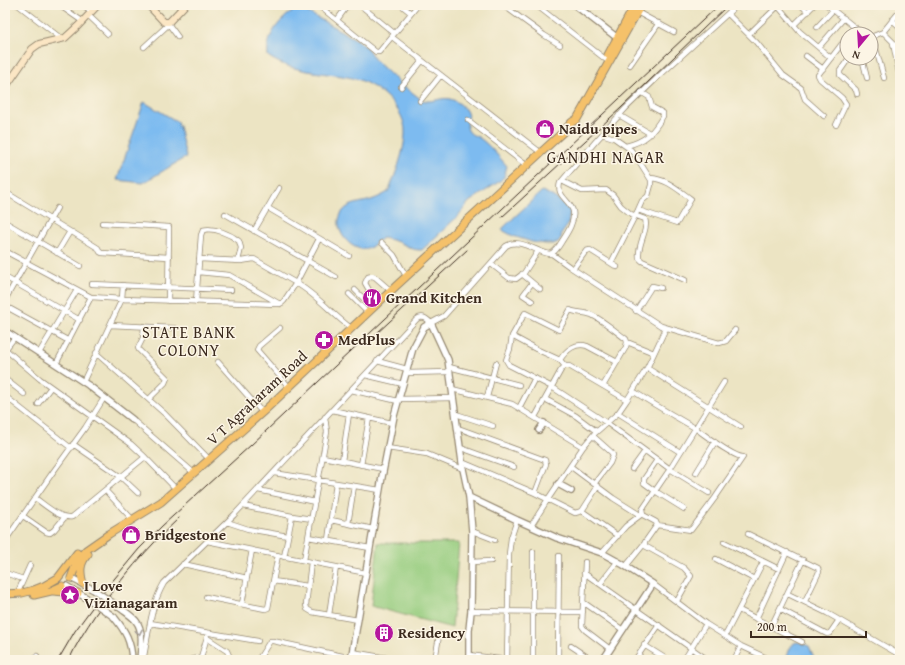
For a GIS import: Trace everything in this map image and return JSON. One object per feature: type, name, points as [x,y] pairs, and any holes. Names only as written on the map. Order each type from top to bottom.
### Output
[{"type":"main road","points":[[5,88],[32,49],[39,44],[62,39],[98,5]]},
{"type":"main road","points":[[148,5],[164,22],[168,23],[185,5]]},
{"type":"main road","name":"V T Agraharam Road","points":[[109,534],[161,502],[176,489],[262,412],[406,276],[562,133],[572,122],[573,117],[638,7]]},
{"type":"main road","points":[[5,594],[17,594],[39,589],[60,576],[76,554],[90,542],[109,534]]},
{"type":"main road","points":[[5,598],[29,596],[51,591],[67,583],[78,559],[86,550],[109,534]]},
{"type":"main road","points":[[83,584],[80,570],[82,561],[109,534]]},
{"type":"main road","points":[[60,576],[68,575],[67,583]]},
{"type":"main road","points":[[60,576],[59,583],[67,583]]},
{"type":"main road","points":[[51,591],[78,593]]},
{"type":"street","points":[[18,5],[62,39]]},
{"type":"street","points":[[59,5],[82,21]]},
{"type":"street","points":[[83,5],[108,34]]},
{"type":"street","points":[[318,5],[378,52],[381,51],[418,5]]},
{"type":"street","points":[[337,20],[348,5]]},
{"type":"street","points":[[360,5],[422,60],[540,152]]},
{"type":"street","points":[[401,5],[411,13]]},
{"type":"street","points":[[503,5],[544,36],[560,45]]},
{"type":"street","points":[[536,5],[607,61]]},
{"type":"street","points":[[575,5],[619,39]]},
{"type":"street","points":[[552,254],[569,231],[573,219],[571,207],[560,194],[559,186],[562,181],[602,134],[641,92],[737,5]]},
{"type":"street","points":[[801,5],[808,12]]},
{"type":"street","points":[[794,25],[814,5]]},
{"type":"street","points":[[828,5],[854,26]]},
{"type":"street","points":[[749,34],[777,6],[794,25],[831,58]]},
{"type":"street","points":[[638,7],[674,32]]},
{"type":"street","points":[[817,27],[833,10]]},
{"type":"street","points":[[879,34],[883,32],[900,11]]},
{"type":"street","points":[[728,14],[768,55],[781,73],[801,88],[806,101],[824,116]]},
{"type":"street","points":[[819,47],[844,18]]},
{"type":"street","points":[[892,20],[900,27]]},
{"type":"street","points":[[144,47],[168,23],[178,37]]},
{"type":"street","points":[[630,65],[659,23]]},
{"type":"street","points":[[883,32],[900,49]]},
{"type":"street","points":[[893,43],[900,78]]},
{"type":"street","points":[[836,125],[846,104],[842,98],[818,77],[839,48]]},
{"type":"street","points":[[806,56],[823,69]]},
{"type":"street","points":[[401,87],[422,60]]},
{"type":"street","points":[[879,61],[884,78]]},
{"type":"street","points":[[843,66],[840,71],[840,75],[852,86],[857,94]]},
{"type":"street","points":[[864,66],[867,78]]},
{"type":"street","points":[[420,101],[441,75]]},
{"type":"street","points":[[626,146],[640,142],[651,134],[663,114],[652,107],[649,97],[641,92]]},
{"type":"street","points":[[619,115],[651,134]]},
{"type":"street","points":[[468,120],[526,165]]},
{"type":"street","points":[[602,134],[609,136],[626,146],[637,158],[652,182],[648,196],[642,201],[612,263]]},
{"type":"street","points":[[638,210],[677,223],[691,199],[665,181],[659,178],[650,178]]},
{"type":"street","points":[[562,181],[582,191],[606,190],[613,195],[621,206],[635,216],[642,217],[646,222],[646,225],[640,241],[638,251],[639,258],[642,261],[684,280]]},
{"type":"street","points":[[254,231],[279,188]]},
{"type":"street","points":[[5,192],[98,248],[102,253],[169,256]]},
{"type":"street","points":[[5,300],[57,208]]},
{"type":"street","points":[[268,208],[349,256]]},
{"type":"street","points":[[225,214],[336,277]]},
{"type":"street","points":[[5,222],[80,266]]},
{"type":"street","points":[[102,223],[168,227],[170,231],[168,301]]},
{"type":"street","points":[[196,302],[201,233],[203,230],[210,229],[231,236],[239,241],[241,248],[238,261]]},
{"type":"street","points":[[57,253],[71,232]]},
{"type":"street","points":[[5,251],[91,297],[280,304],[284,301],[296,283],[319,239]]},
{"type":"street","points":[[382,243],[394,255],[406,276]]},
{"type":"street","points":[[352,657],[387,448],[392,423],[413,348],[424,327],[444,316],[506,246],[511,244],[521,244],[544,254],[552,254],[636,310],[666,328],[719,343],[726,341],[735,330]]},
{"type":"street","points":[[573,269],[589,250],[592,250],[618,267]]},
{"type":"street","points":[[491,264],[511,279],[516,279],[522,274],[538,251]]},
{"type":"street","points":[[200,259],[238,261],[254,260],[310,292],[351,328]]},
{"type":"street","points":[[198,272],[229,275],[280,304]]},
{"type":"street","points":[[522,274],[540,289]]},
{"type":"street","points":[[380,301],[365,284],[368,278],[372,276],[375,277],[390,291]]},
{"type":"street","points":[[5,278],[80,320]]},
{"type":"street","points":[[532,283],[523,295],[532,301]]},
{"type":"street","points":[[92,284],[231,290]]},
{"type":"street","points":[[83,382],[122,299],[123,285]]},
{"type":"street","points":[[636,310],[652,287],[655,286],[660,288]]},
{"type":"street","points":[[39,353],[77,290]]},
{"type":"street","points":[[355,290],[370,310]]},
{"type":"street","points":[[349,294],[370,310]]},
{"type":"street","points":[[56,364],[91,297]]},
{"type":"street","points":[[5,306],[69,341]]},
{"type":"street","points":[[654,353],[628,342],[592,315],[582,312],[571,312],[570,310],[559,330],[525,313],[512,336],[510,349],[506,357],[507,362],[510,365],[552,387],[607,423],[670,469],[709,493]]},
{"type":"street","points":[[141,660],[144,656],[154,605],[164,582],[243,506],[417,319],[426,318],[431,323],[448,360],[463,466],[469,497],[472,531],[471,611],[468,630],[468,657],[507,660],[508,554],[517,520]]},
{"type":"street","points":[[110,325],[174,328]]},
{"type":"street","points":[[144,326],[143,338],[138,348],[166,376],[167,379],[149,400]]},
{"type":"street","points":[[280,328],[259,346],[257,350],[289,387]]},
{"type":"street","points":[[531,526],[583,447],[618,413],[627,400],[646,368],[666,328]]},
{"type":"street","points":[[5,331],[83,382],[133,420],[194,473]]},
{"type":"street","points":[[512,336],[560,360],[565,366],[627,400]]},
{"type":"street","points":[[15,337],[5,349],[51,387],[131,444],[176,489]]},
{"type":"street","points":[[603,386],[628,342]]},
{"type":"street","points":[[560,360],[567,351],[582,344],[617,362]]},
{"type":"street","points":[[96,353],[149,400],[209,459]]},
{"type":"street","points":[[377,361],[407,371],[449,370],[519,385]]},
{"type":"street","points":[[218,362],[262,412]]},
{"type":"street","points":[[486,397],[496,363]]},
{"type":"street","points":[[535,417],[561,370],[565,366]]},
{"type":"street","points":[[646,368],[741,427]]},
{"type":"street","points":[[365,375],[403,384]]},
{"type":"street","points":[[519,408],[535,378]]},
{"type":"street","points":[[5,379],[24,394]]},
{"type":"street","points":[[602,553],[626,526],[641,514],[643,508],[670,469],[694,428],[724,382]]},
{"type":"street","points":[[38,404],[51,387]]},
{"type":"street","points":[[452,389],[504,401],[544,422],[583,447]]},
{"type":"street","points":[[351,390],[398,400],[453,398]]},
{"type":"street","points":[[570,466],[596,485],[656,522],[657,525],[691,530],[743,457],[728,451],[694,428],[633,391]]},
{"type":"street","points":[[5,396],[72,446],[121,477],[138,493]]},
{"type":"street","points":[[5,541],[104,398]]},
{"type":"street","points":[[545,400],[576,416],[596,431]]},
{"type":"street","points":[[332,410],[392,423]]},
{"type":"street","points":[[618,413],[680,452]]},
{"type":"street","points":[[342,461],[349,414]]},
{"type":"street","points":[[456,414],[492,426]]},
{"type":"street","points":[[304,560],[327,432],[325,417]]},
{"type":"street","points":[[361,465],[369,418]]},
{"type":"street","points":[[539,430],[544,422]]},
{"type":"street","points":[[458,428],[545,460],[546,464],[535,493]]},
{"type":"street","points":[[387,448],[427,454],[463,466],[535,493],[572,512],[578,513],[582,511],[610,463],[613,455],[593,436]]},
{"type":"street","points":[[696,473],[715,442]]},
{"type":"street","points":[[461,448],[514,467]]},
{"type":"street","points":[[632,469],[645,451]]},
{"type":"street","points":[[35,498],[65,517],[71,517],[145,457]]},
{"type":"street","points":[[323,457],[383,469]]},
{"type":"street","points":[[657,460],[644,481],[645,484],[684,509]]},
{"type":"street","points":[[274,472],[336,484],[380,490]]},
{"type":"street","points":[[328,540],[336,484]]},
{"type":"street","points":[[558,484],[571,491]]},
{"type":"street","points":[[348,524],[354,486]]},
{"type":"street","points":[[105,490],[132,519]]},
{"type":"street","points":[[258,490],[315,502]]},
{"type":"street","points":[[469,497],[517,520],[576,545],[602,553],[618,561],[677,601],[706,624],[741,646],[771,660]]},
{"type":"street","points":[[243,506],[312,519]]},
{"type":"street","points":[[582,511],[618,536]]},
{"type":"street","points":[[23,516],[46,532],[50,533],[65,517]]},
{"type":"street","points":[[284,557],[292,516]]},
{"type":"street","points":[[331,520],[373,529]]},
{"type":"street","points":[[227,522],[248,529],[288,536]]},
{"type":"street","points":[[626,566],[657,525]]},
{"type":"street","points":[[472,531],[495,540]]},
{"type":"street","points":[[748,534],[803,560],[819,570],[805,601]]},
{"type":"street","points":[[308,537],[370,548]]},
{"type":"street","points":[[207,541],[366,573]]},
{"type":"street","points":[[724,542],[779,570]]},
{"type":"street","points":[[644,544],[646,547],[684,568],[690,575],[691,578],[677,601]]},
{"type":"street","points":[[242,604],[252,550]]},
{"type":"street","points":[[533,552],[533,660]]},
{"type":"street","points":[[756,619],[787,552]]},
{"type":"street","points":[[206,597],[268,608],[278,555]]},
{"type":"street","points":[[558,660],[559,556]]},
{"type":"street","points":[[716,559],[754,579]]},
{"type":"street","points":[[771,627],[803,560]]},
{"type":"street","points":[[471,562],[491,561]]},
{"type":"street","points":[[600,584],[618,561]]},
{"type":"street","points":[[311,562],[306,604],[307,609],[312,612],[358,620]]},
{"type":"street","points":[[584,562],[583,628],[610,649]]},
{"type":"street","points":[[725,636],[763,562]]},
{"type":"street","points":[[183,564],[247,578]]},
{"type":"street","points":[[17,594],[30,565]]},
{"type":"street","points":[[329,615],[336,567]]},
{"type":"street","points":[[5,573],[23,579]]},
{"type":"street","points":[[584,573],[708,660]]},
{"type":"street","points":[[273,581],[308,586]]},
{"type":"street","points":[[67,583],[83,584],[94,590],[136,620],[140,630],[141,660]]},
{"type":"street","points":[[67,583],[78,593],[114,617],[128,635],[132,660]]},
{"type":"street","points":[[603,660],[653,584]]},
{"type":"street","points":[[788,594],[805,601],[900,655]]},
{"type":"street","points":[[583,602],[623,630]]},
{"type":"street","points":[[780,609],[827,634],[830,633],[839,620]]},
{"type":"street","points":[[739,610],[802,642]]},
{"type":"street","points":[[471,611],[583,612]]},
{"type":"street","points":[[150,624],[207,636],[258,641]]},
{"type":"street","points":[[684,660],[706,624]]},
{"type":"street","points":[[634,660],[659,625]]},
{"type":"street","points":[[190,660],[202,659],[207,636]]},
{"type":"street","points":[[207,636],[227,651],[231,660]]},
{"type":"street","points":[[435,660],[439,636]]},
{"type":"street","points":[[268,660],[258,658],[270,641],[273,641],[352,657],[399,660]]},
{"type":"street","points":[[644,645],[668,660]]},
{"type":"street","points":[[571,646],[592,660]]},
{"type":"street","points":[[734,660],[741,646]]},
{"type":"green space","points":[[378,543],[459,543],[452,628],[371,606]]},
{"type":"water","points":[[296,9],[302,9],[357,40],[367,48],[375,60],[400,83],[422,100],[430,101],[445,98],[456,101],[467,112],[467,127],[469,132],[486,143],[507,166],[504,177],[500,181],[469,202],[458,216],[422,250],[417,250],[398,242],[382,238],[369,248],[361,249],[354,247],[349,243],[340,231],[340,217],[346,208],[373,199],[388,192],[405,140],[404,124],[396,107],[382,93],[365,82],[342,76],[294,68],[284,65],[268,56],[271,35],[279,23]]},
{"type":"water","points":[[144,102],[178,122],[186,157],[143,183],[117,180]]},
{"type":"water","points":[[542,191],[557,199],[570,211],[568,225],[558,242],[546,244],[532,242],[513,236],[502,230],[504,227]]},
{"type":"water","points":[[798,642],[809,646],[815,660],[786,660],[790,648],[794,643]]},
{"type":"railway","points":[[58,660],[75,631],[105,590],[139,549],[162,526],[251,445],[719,5]]},
{"type":"railway","points":[[502,217],[621,108],[728,5]]},
{"type":"railway","points":[[376,334],[467,250]]},
{"type":"railway","points":[[69,660],[88,626],[114,589],[134,565],[179,518]]},
{"type":"place","name":"Naidu pipes","points":[[545,129]]},
{"type":"place","name":"Grand Kitchen","points":[[372,298]]},
{"type":"place","name":"MedPlus","points":[[324,340]]},
{"type":"place","name":"Bridgestone","points":[[131,535]]},
{"type":"place","name":"I Love Vizianagaram","points":[[70,595]]},
{"type":"place","name":"Residency","points":[[384,633]]},
{"type":"district","name":"GANDHI NAGAR","points":[[606,157]]},
{"type":"district","name":"STATE BANK COLONY","points":[[189,341]]}]
